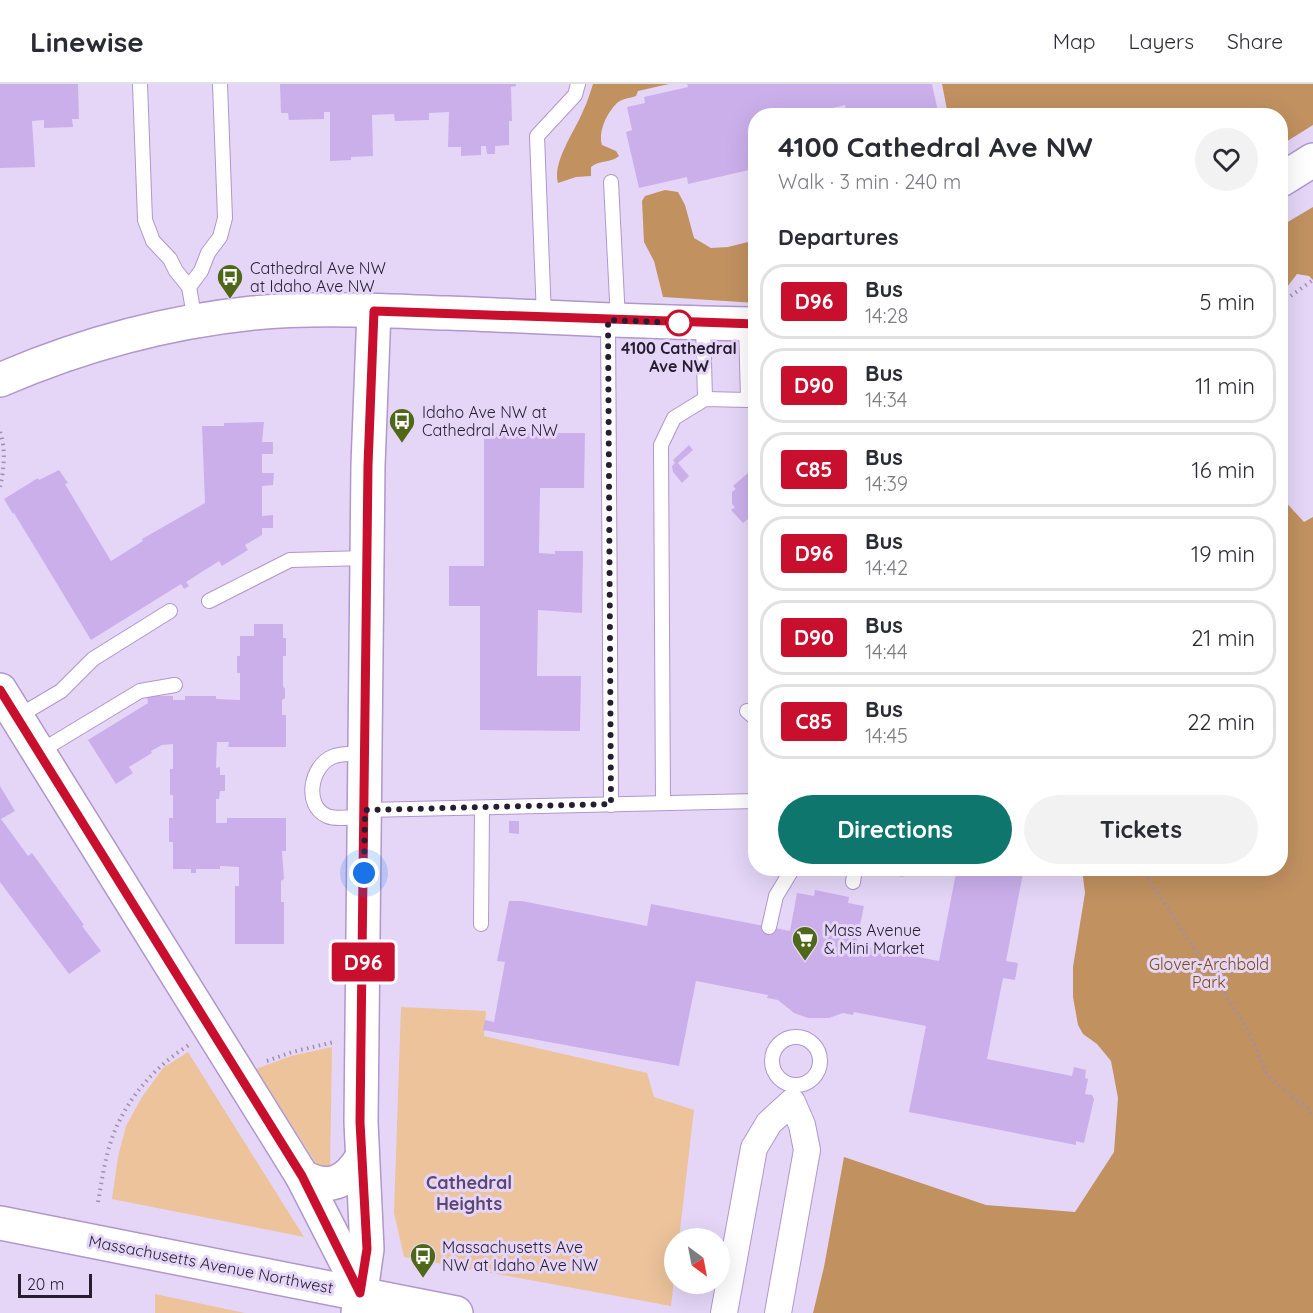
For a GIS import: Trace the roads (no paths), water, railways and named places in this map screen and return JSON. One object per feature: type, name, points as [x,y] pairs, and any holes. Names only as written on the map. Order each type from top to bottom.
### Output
[{"type":"street","points":[[1288,176],[1313,160]]},
{"type":"street","points":[[0,380],[78,350],[150,330],[195,321],[275,311],[374,311],[748,324]]},
{"type":"street","points":[[367,1306],[367,1249],[362,1159],[362,1041],[368,558],[374,311]]},
{"type":"street","points":[[0,690],[8,722],[38,752],[302,1176],[367,1306]]},
{"type":"street","points":[[724,1313],[754,1148],[769,1123],[793,1094],[807,1149],[777,1313]]},
{"type":"street","points":[[302,1176],[322,1184],[339,1181],[349,1176],[362,1159]]},
{"type":"street","name":"Massachusetts Avenue Northwest","points":[[0,1223],[367,1306],[456,1313]]},
{"type":"lane","points":[[140,84],[145,220],[153,241],[170,259],[189,287],[195,321]]},
{"type":"lane","points":[[189,287],[220,237],[225,218],[220,84]]},
{"type":"lane","points":[[544,317],[537,136],[574,95],[578,84]]},
{"type":"lane","points":[[611,182],[613,320],[611,804]]},
{"type":"lane","points":[[703,324],[705,399]]},
{"type":"lane","points":[[663,803],[661,445],[674,418],[705,399],[748,400]]},
{"type":"lane","points":[[209,602],[290,560],[368,558]]},
{"type":"lane","points":[[8,722],[61,691],[93,658],[170,611]]},
{"type":"lane","points":[[38,752],[141,691],[175,685]]},
{"type":"lane","points":[[365,753],[332,757],[321,766],[312,784],[315,802],[325,815],[339,818],[365,813],[482,808],[748,801]]},
{"type":"lane","points":[[481,924],[482,808]]},
{"type":"lane","points":[[769,927],[776,896],[788,876]]},
{"type":"place","name":"Cathedral Ave NW at Idaho Ave NW","points":[[230,300]]},
{"type":"place","name":"4100 Cathedral Ave NW","points":[[679,323]]},
{"type":"place","name":"Idaho Ave NW at Cathedral Ave NW","points":[[402,444]]},
{"type":"place","name":"Mass Avenue & Mini Market","points":[[805,962]]},
{"type":"place","name":"Massachusetts Ave NW at Idaho Ave NW","points":[[423,1279]]},
{"type":"district","name":"Cathedral Heights","points":[[469,1192]]},
{"type":"park label","name":"Glover-Archbold Park","points":[[1209,973]]}]
